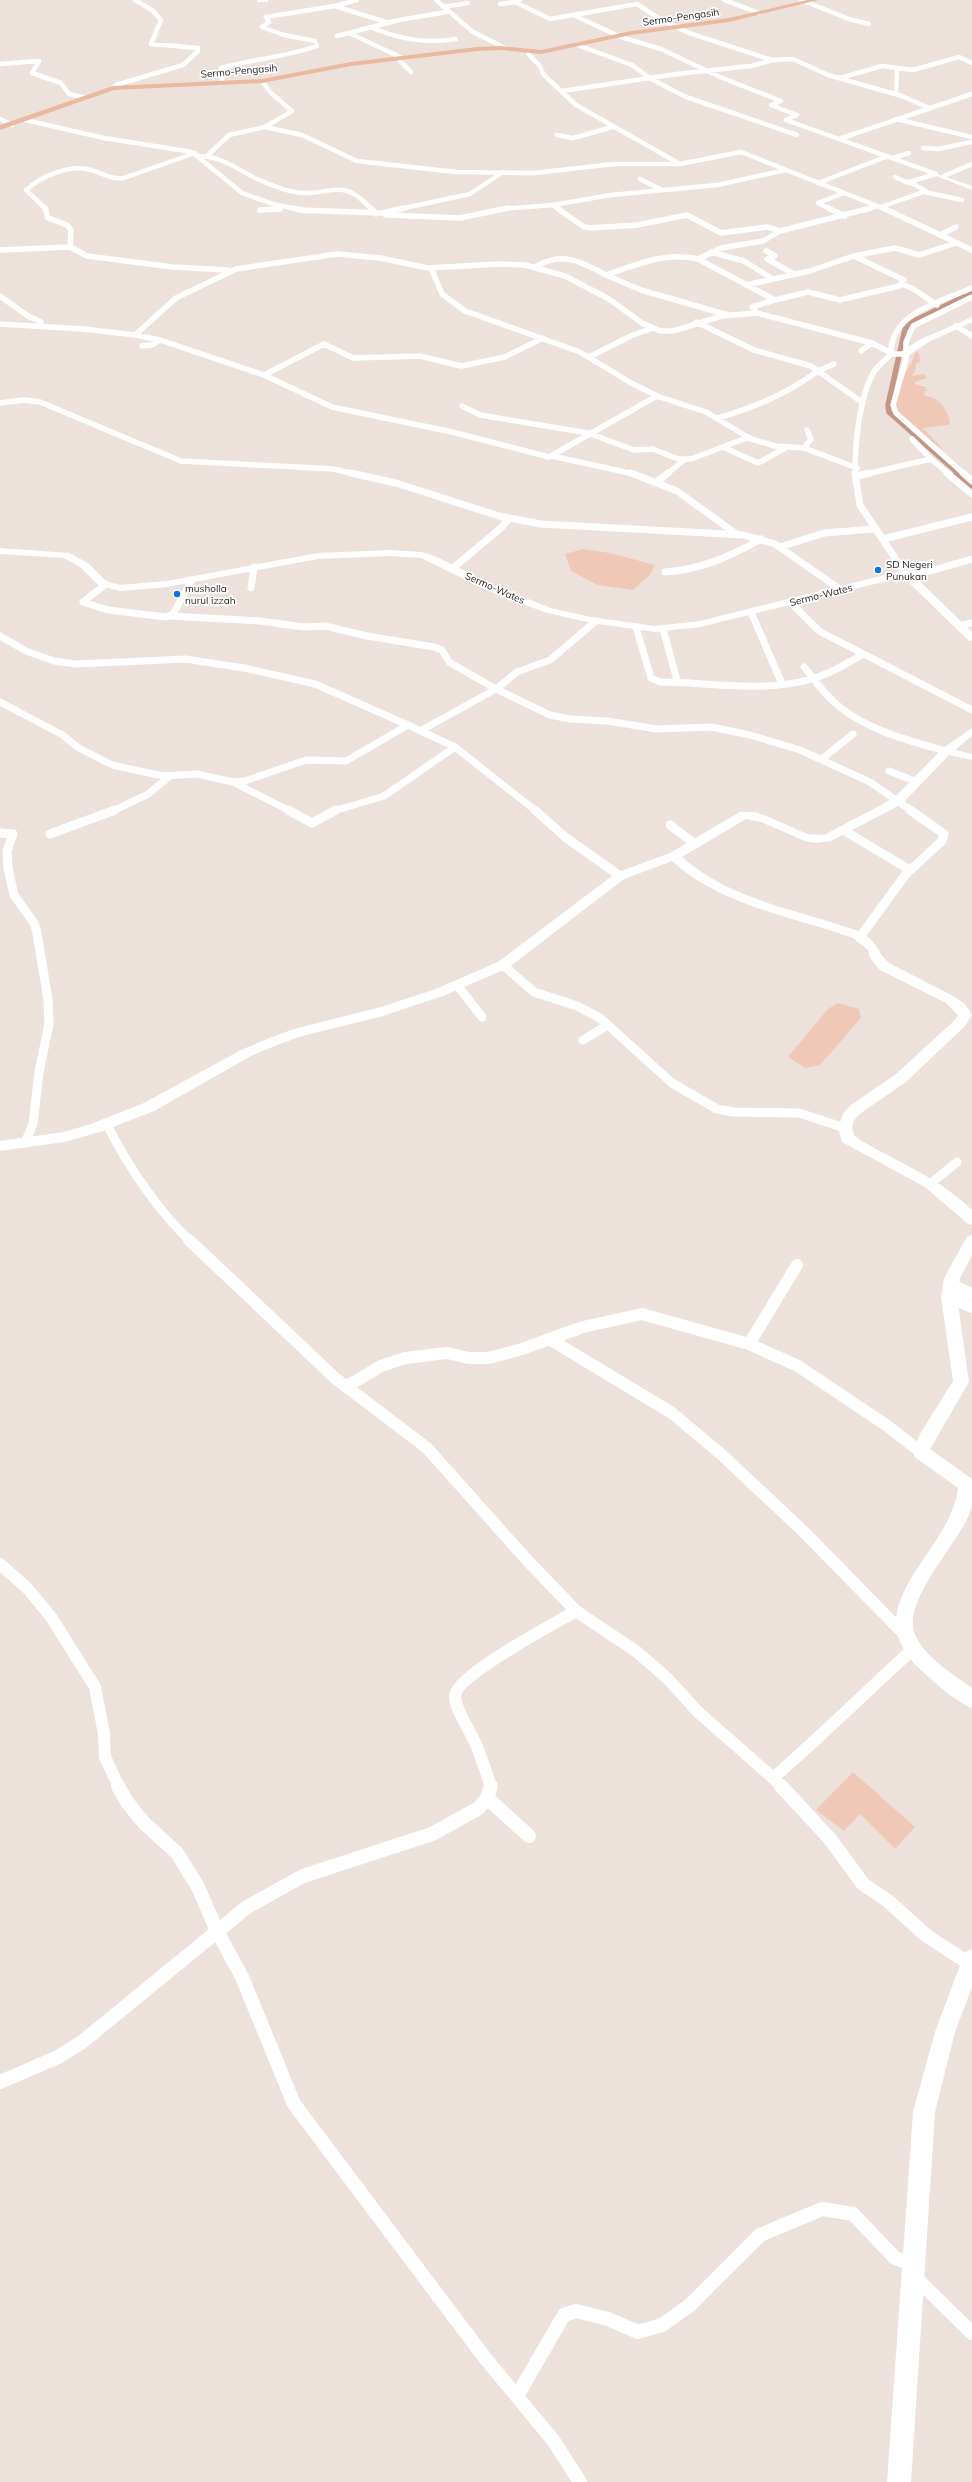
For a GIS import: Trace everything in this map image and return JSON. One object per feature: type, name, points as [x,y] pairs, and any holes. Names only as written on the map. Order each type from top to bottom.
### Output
[{"type":"main road","name":"Sermo-Pengasih","points":[[0,128],[113,88],[262,81],[330,67],[489,48],[537,52],[619,36],[722,21],[804,1],[815,0]]},
{"type":"main road","name":"Sermo-Pengasih","points":[[508,49],[528,54],[546,53],[575,45]]},
{"type":"street","points":[[113,88],[116,84],[152,76],[183,65],[198,51],[198,48],[151,44],[160,20],[152,10],[135,0]]},
{"type":"street","points":[[259,0],[266,0]]},
{"type":"street","points":[[221,83],[223,76],[221,68],[251,60],[291,55],[317,46],[315,41],[284,35],[262,27],[269,22],[266,17],[335,6],[357,0]]},
{"type":"street","points":[[436,0],[447,12],[477,34],[508,49]]},
{"type":"street","points":[[500,4],[520,0]]},
{"type":"street","points":[[632,0],[676,27],[773,60]]},
{"type":"street","points":[[724,0],[759,13]]},
{"type":"street","points":[[804,1],[849,19],[869,24]]},
{"type":"street","points":[[515,2],[550,19],[637,4]]},
{"type":"street","points":[[443,7],[468,3]]},
{"type":"street","points":[[335,6],[389,22]]},
{"type":"street","points":[[337,36],[389,22],[447,12]]},
{"type":"street","points":[[573,15],[619,36],[661,49],[707,71],[781,101],[771,105],[797,115],[786,120],[944,176],[972,188]]},
{"type":"street","points":[[370,27],[405,41],[426,42],[456,39]]},
{"type":"street","points":[[349,32],[398,58],[411,72]]},
{"type":"street","points":[[451,40],[455,46]]},
{"type":"street","points":[[575,45],[632,65],[651,79],[692,99],[797,135]]},
{"type":"street","points":[[528,54],[539,65],[544,75],[576,105],[680,164]]},
{"type":"street","points":[[840,78],[879,66],[916,69],[965,55]]},
{"type":"street","points":[[959,57],[972,63]]},
{"type":"street","points":[[562,91],[751,66],[773,60],[790,58],[840,78],[896,94],[929,108]]},
{"type":"street","points":[[0,64],[39,61],[32,73],[61,83],[69,94],[85,98]]},
{"type":"street","points":[[896,94],[897,68]]},
{"type":"street","points":[[207,156],[228,135],[239,131],[259,130],[292,111],[270,92],[262,81]]},
{"type":"street","points":[[839,139],[972,94]]},
{"type":"street","points":[[0,119],[12,125]]},
{"type":"street","points":[[896,119],[945,132],[955,132],[972,137]]},
{"type":"street","points":[[25,120],[65,131],[207,156],[230,164],[252,177],[291,190],[333,192],[348,189],[360,196],[379,214]]},
{"type":"street","points":[[264,127],[311,138],[330,149],[362,162],[415,166],[456,172],[534,173],[614,164],[680,164],[738,152],[879,206],[972,250]]},
{"type":"street","points":[[288,132],[299,127]]},
{"type":"street","points":[[557,135],[573,138],[614,127]]},
{"type":"street","points":[[806,135],[820,132]]},
{"type":"street","points":[[923,148],[938,149],[972,142]]},
{"type":"street","points":[[818,183],[891,157],[909,153]]},
{"type":"street","points":[[198,155],[242,193],[273,204],[307,211]]},
{"type":"street","points":[[70,247],[71,230],[67,225],[48,218],[46,209],[26,190],[30,185],[80,168],[91,169],[107,178],[118,180],[135,177],[198,155]]},
{"type":"street","points":[[944,176],[972,164]]},
{"type":"street","points":[[260,210],[273,209],[393,216],[460,218],[506,208],[553,205],[611,195],[717,185],[786,170]]},
{"type":"street","points":[[379,214],[470,194],[503,172]]},
{"type":"street","points":[[908,183],[936,174]]},
{"type":"street","points":[[895,178],[926,190],[924,192]]},
{"type":"street","points":[[640,179],[663,190]]},
{"type":"street","points":[[698,259],[711,252],[728,246],[772,238],[780,231],[845,216],[924,192],[962,200]]},
{"type":"street","points":[[844,193],[818,203],[845,216]]},
{"type":"street","points":[[553,205],[584,227],[590,228],[641,224],[687,214],[720,233],[766,227],[780,231]]},
{"type":"street","points":[[940,235],[956,227]]},
{"type":"street","points":[[746,286],[771,278],[794,274],[867,252],[895,248],[919,255],[956,243]]},
{"type":"street","points":[[0,250],[70,247],[87,256],[115,258],[144,264],[204,270],[236,269],[337,254],[380,258],[431,268],[499,264],[535,267],[556,272],[609,299],[652,328],[670,332],[696,322],[728,315],[757,313],[783,322],[872,343],[906,359],[894,408],[972,481]]},
{"type":"street","points":[[711,252],[744,261],[761,270],[771,278]]},
{"type":"street","points":[[766,252],[775,256],[767,259],[794,274]]},
{"type":"street","points":[[606,275],[660,259],[682,255],[698,259],[746,286],[775,300]]},
{"type":"street","points":[[854,256],[900,277],[904,280],[901,284]]},
{"type":"street","points":[[535,267],[553,257],[575,259],[606,275],[641,290],[728,315]]},
{"type":"street","points":[[761,270],[783,267]]},
{"type":"street","points":[[431,268],[440,294],[450,304],[485,319],[543,338],[589,357],[621,377],[657,396],[718,418],[749,437],[770,445],[804,448],[857,468]]},
{"type":"street","points":[[135,335],[176,298],[236,269]]},
{"type":"street","points":[[757,313],[752,307],[808,292],[840,300],[901,284],[912,288],[937,305]]},
{"type":"street","points":[[896,353],[892,338],[899,325],[972,288]]},
{"type":"street","points":[[0,296],[6,299],[23,315],[55,326]]},
{"type":"street","points":[[896,353],[913,326],[972,297]]},
{"type":"street","points":[[972,319],[896,353],[875,369],[863,403],[857,468],[857,496],[875,529],[905,573],[972,638]]},
{"type":"street","points":[[696,322],[754,350],[811,366],[863,403]]},
{"type":"street","points":[[0,324],[55,326],[135,335],[160,340],[264,375],[332,407],[452,432],[540,456],[552,456],[555,458],[607,467],[658,481],[689,499],[736,533]]},
{"type":"street","points":[[959,325],[972,329]]},
{"type":"street","points":[[959,325],[972,336]]},
{"type":"street","points":[[589,357],[652,328]]},
{"type":"street","points":[[264,375],[324,344],[353,358],[420,356],[461,366],[506,356],[543,338]]},
{"type":"street","points":[[142,346],[152,345],[160,340]]},
{"type":"street","points":[[861,351],[872,343]]},
{"type":"street","points":[[718,418],[750,409],[792,390],[818,371],[834,364]]},
{"type":"street","points":[[552,456],[588,433],[657,396]]},
{"type":"street","points":[[0,403],[24,400],[40,402],[68,416],[175,460],[333,469],[396,483],[508,518],[562,526],[736,533],[761,539],[780,547],[841,590]]},
{"type":"street","points":[[462,406],[480,415],[588,433],[634,450],[642,451],[653,449],[684,460]]},
{"type":"street","points":[[804,448],[811,439],[811,435],[807,430]]},
{"type":"street","points":[[658,481],[684,460],[749,437]]},
{"type":"street","points":[[912,439],[931,459],[972,494]]},
{"type":"street","points":[[723,447],[758,463],[787,447]]},
{"type":"street","points":[[857,476],[931,459]]},
{"type":"street","points":[[882,539],[972,517]]},
{"type":"street","points":[[453,568],[502,527],[508,518]]},
{"type":"street","points":[[780,547],[824,533],[875,529]]},
{"type":"street","points":[[665,572],[698,568],[746,548],[761,539]]},
{"type":"street","name":"Sermo-Wates","points":[[0,551],[66,555],[80,562],[106,584],[120,588],[139,588],[192,580],[318,556],[391,553],[422,555],[453,568],[514,598],[548,610],[596,621],[636,627],[663,629],[700,624],[791,603],[905,573]]},
{"type":"street","points":[[905,573],[930,571],[972,559]]},
{"type":"street","points":[[251,588],[254,567]]},
{"type":"street","points":[[170,616],[183,599],[192,580]]},
{"type":"street","points":[[106,584],[83,602],[115,611],[144,615],[260,621],[304,627],[325,626],[367,636],[434,647],[442,650],[449,662],[496,689],[550,715],[570,719],[607,721],[657,729],[710,727],[783,744],[822,759],[870,782],[944,834],[942,841],[910,870],[894,888],[860,937]]},
{"type":"street","points":[[791,603],[819,631],[862,655],[921,682],[972,710]]},
{"type":"street","points":[[751,612],[782,684]]},
{"type":"street","points":[[420,730],[496,689],[517,672],[550,660],[596,621]]},
{"type":"street","points":[[959,626],[972,623]]},
{"type":"street","points":[[636,627],[652,679],[656,681],[677,680],[751,686],[782,684],[815,678],[862,655]]},
{"type":"street","points":[[663,629],[677,680]]},
{"type":"street","points":[[0,636],[26,651],[54,661],[76,664],[185,659],[244,668],[315,684],[455,747],[530,806],[565,837],[620,876]]},
{"type":"street","points":[[804,667],[815,678],[823,691],[837,706],[854,716],[926,746],[972,757]]},
{"type":"street","points":[[0,702],[61,734],[79,748],[112,765],[170,776],[197,774],[233,782],[312,823],[341,808],[384,796],[455,747]]},
{"type":"street","points":[[233,782],[245,781],[306,760],[346,761],[358,756],[408,725]]},
{"type":"street","points":[[0,1146],[64,1137],[106,1124],[149,1107],[246,1053],[272,1042],[299,1032],[383,1011],[457,985],[503,965],[620,876],[674,856],[744,815],[756,816],[814,841],[827,838],[898,801],[946,751],[972,731]]},
{"type":"street","points":[[822,759],[853,734]]},
{"type":"street","points":[[889,771],[917,782]]},
{"type":"street","points":[[50,834],[67,830],[129,803],[163,784],[170,776]]},
{"type":"street","points":[[670,825],[695,844]]},
{"type":"street","points":[[843,830],[910,870]]},
{"type":"street","points":[[0,833],[13,834],[7,860],[14,895],[34,923],[47,983],[49,1024],[39,1072],[33,1124],[25,1143]]},
{"type":"street","points":[[674,856],[692,872],[745,899],[839,928],[860,937],[870,944],[880,964],[958,1005],[968,1017],[901,1078],[856,1110],[848,1118],[845,1128],[847,1138],[857,1145],[916,1174],[972,1219]]},
{"type":"street","points":[[503,965],[530,990],[549,998],[571,1002],[588,1009],[608,1025],[672,1083],[717,1109],[733,1112],[799,1113],[845,1128]]},
{"type":"street","points":[[457,985],[482,1017]]},
{"type":"street","points":[[583,1040],[608,1025]]},
{"type":"street","points":[[106,1124],[122,1155],[137,1178],[183,1234],[250,1300],[346,1387],[427,1448],[461,1484],[527,1560],[576,1611],[636,1652],[667,1678],[698,1712],[773,1778],[830,1838],[863,1884],[888,1901],[927,1936],[967,1961],[945,2032],[924,2112],[909,2266],[899,2482]]},
{"type":"street","points":[[930,1184],[957,1162]]},
{"type":"street","points":[[921,1452],[926,1439],[961,1382],[950,1291],[952,1278],[972,1241]]},
{"type":"street","points":[[749,1344],[797,1265]]},
{"type":"street","points":[[950,1291],[972,1294]]},
{"type":"street","points":[[950,1291],[972,1307]]},
{"type":"street","points":[[346,1387],[381,1366],[405,1358],[447,1353],[469,1358],[489,1358],[551,1340],[583,1327],[642,1314],[749,1344],[798,1366],[886,1425],[967,1485],[971,1494],[970,1508],[956,1536],[915,1594],[906,1611],[909,1642],[860,1697],[825,1733],[773,1778]]},
{"type":"street","points":[[551,1340],[672,1413],[722,1455],[804,1532],[909,1642],[972,1699]]},
{"type":"street","points":[[0,1564],[28,1589],[51,1617],[73,1655],[95,1687],[104,1734],[105,1757],[114,1781],[127,1802],[144,1823],[177,1854],[198,1887],[217,1931],[242,1977],[294,2104],[471,2340],[553,2440],[580,2482]]},
{"type":"street","points":[[0,2082],[58,2057],[82,2042],[247,1907],[303,1876],[432,1834],[478,1808],[487,1798],[491,1787],[477,1746],[458,1707],[455,1696],[457,1690],[476,1670],[576,1611]]},
{"type":"street","points":[[487,1798],[529,1836]]},
{"type":"street","points":[[517,2396],[564,2315],[576,2310],[608,2319],[638,2332],[662,2325],[689,2306],[760,2235],[822,2209],[854,2214],[895,2258],[909,2266],[972,2333]]},
{"type":"shaded area","points":[[916,351],[919,354],[920,362],[916,364],[915,371],[912,376],[924,374],[927,378],[915,382],[915,384],[925,387],[928,391],[924,391],[925,396],[935,399],[942,404],[947,412],[950,422],[948,425],[923,428],[943,449],[928,442],[895,411],[896,395]]},
{"type":"shaded area","points":[[583,549],[610,553],[655,565],[650,575],[633,590],[598,585],[571,571],[565,554]]},
{"type":"shaded area","points":[[838,1003],[859,1009],[861,1018],[820,1065],[805,1068],[788,1057],[828,1009]]},
{"type":"shaded area","points":[[853,1772],[915,1827],[895,1849],[860,1814],[844,1831],[816,1810]]},
{"type":"waterway","points":[[959,474],[889,412],[888,405],[905,329],[912,322],[972,293]]},
{"type":"waterway","points":[[957,473],[972,486]]},
{"type":"place","name":"SD Negeri Punukan","points":[[878,570]]},
{"type":"place","name":"musholla nurul izzah","points":[[177,594]]}]
